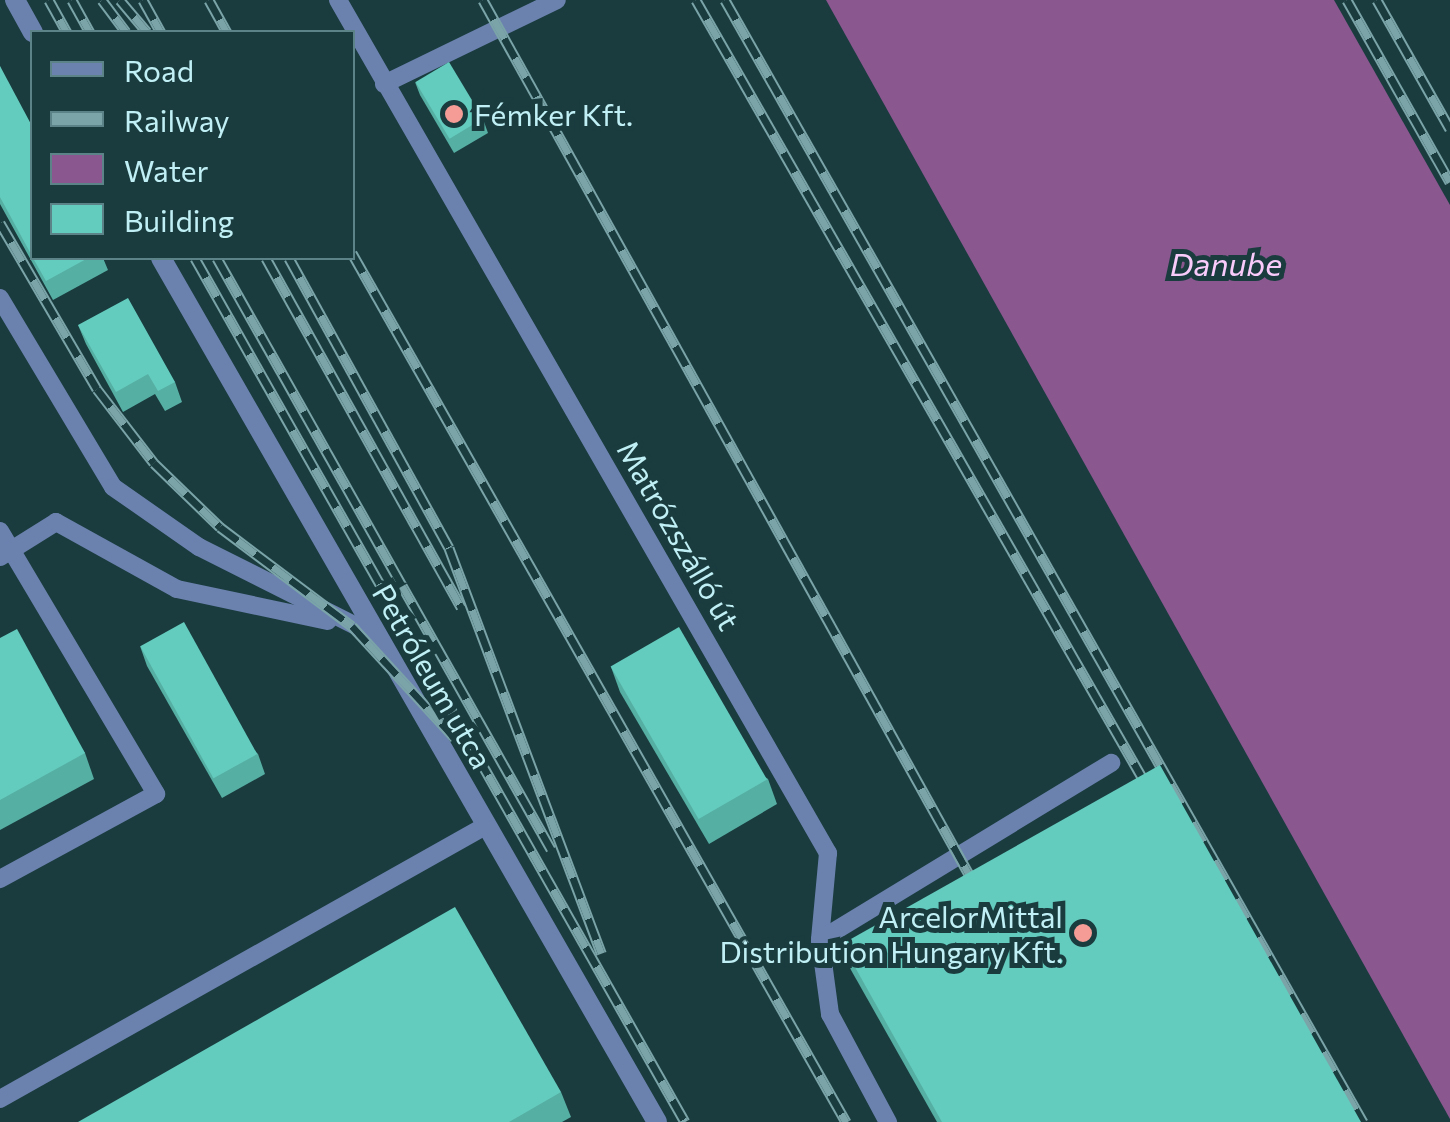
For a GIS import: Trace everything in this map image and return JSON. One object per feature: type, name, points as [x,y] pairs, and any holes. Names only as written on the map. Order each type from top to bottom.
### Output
[{"type":"street","points":[[15,0],[32,30]]},
{"type":"street","name":"Petróleum utca","points":[[162,260],[657,1122]]},
{"type":"lane","name":"Matrózszálló út","points":[[338,0],[354,30]]},
{"type":"lane","points":[[384,84],[557,0]]},
{"type":"lane","name":"Matrózszálló út","points":[[355,31],[828,854],[820,940],[830,1014],[888,1122]]},
{"type":"lane","points":[[0,298],[112,487],[199,547],[376,636]]},
{"type":"lane","points":[[6,554],[56,522],[177,590],[352,626]]},
{"type":"lane","points":[[0,531],[6,554],[156,794],[0,879]]},
{"type":"lane","points":[[820,940],[1111,764]]},
{"type":"lane","points":[[0,1099],[485,826]]},
{"type":"water","name":"Danube","points":[[826,0],[1334,0],[1450,205],[1450,1119]]},
{"type":"building","name":"Fémker Kft.","points":[[449,62],[483,119],[450,139],[416,82]]},
{"type":"building","points":[[0,66],[30,122],[30,252],[0,197]]},
{"type":"building","points":[[34,260],[84,260],[46,281]]},
{"type":"building","points":[[128,298],[175,382],[158,391],[148,374],[116,392],[78,325]]},
{"type":"building","points":[[184,622],[257,754],[213,778],[140,646]]},
{"type":"building","points":[[679,627],[767,779],[699,819],[611,666]]},
{"type":"building","points":[[17,629],[85,753],[0,800],[0,638]]},
{"type":"building","name":"ArcelorMittal Distribution Hungary Kft.","points":[[1160,765],[1361,1122],[942,1122],[842,944]]},
{"type":"building","points":[[455,907],[561,1092],[509,1122],[78,1122]]},
{"type":"railway","points":[[49,0],[66,30]]},
{"type":"railway","points":[[72,0],[89,30]]},
{"type":"railway","points":[[102,0],[124,30]]},
{"type":"railway","points":[[120,0],[145,30]]},
{"type":"railway","points":[[143,0],[160,30]]},
{"type":"railway","points":[[209,0],[226,30]]},
{"type":"railway","points":[[483,0],[981,896]]},
{"type":"railway","points":[[696,0],[1155,800]]},
{"type":"railway","points":[[725,0],[1363,1122]]},
{"type":"railway","points":[[1347,0],[1450,182]]},
{"type":"railway","points":[[1377,0],[1450,129]]},
{"type":"railway","points":[[0,223],[97,389],[154,463],[220,527],[352,626],[455,738]]},
{"type":"railway","points":[[355,258],[846,1122]]},
{"type":"railway","points":[[196,260],[685,1122]]},
{"type":"railway","points":[[218,260],[551,849]]},
{"type":"railway","points":[[267,260],[461,607]]},
{"type":"railway","points":[[290,260],[449,548],[601,953]]},
{"type":"place","name":"Fémker Kft.","points":[[454,114]]},
{"type":"place","name":"ArcelorMittal Distribution Hungary Kft.","points":[[1083,933]]}]
